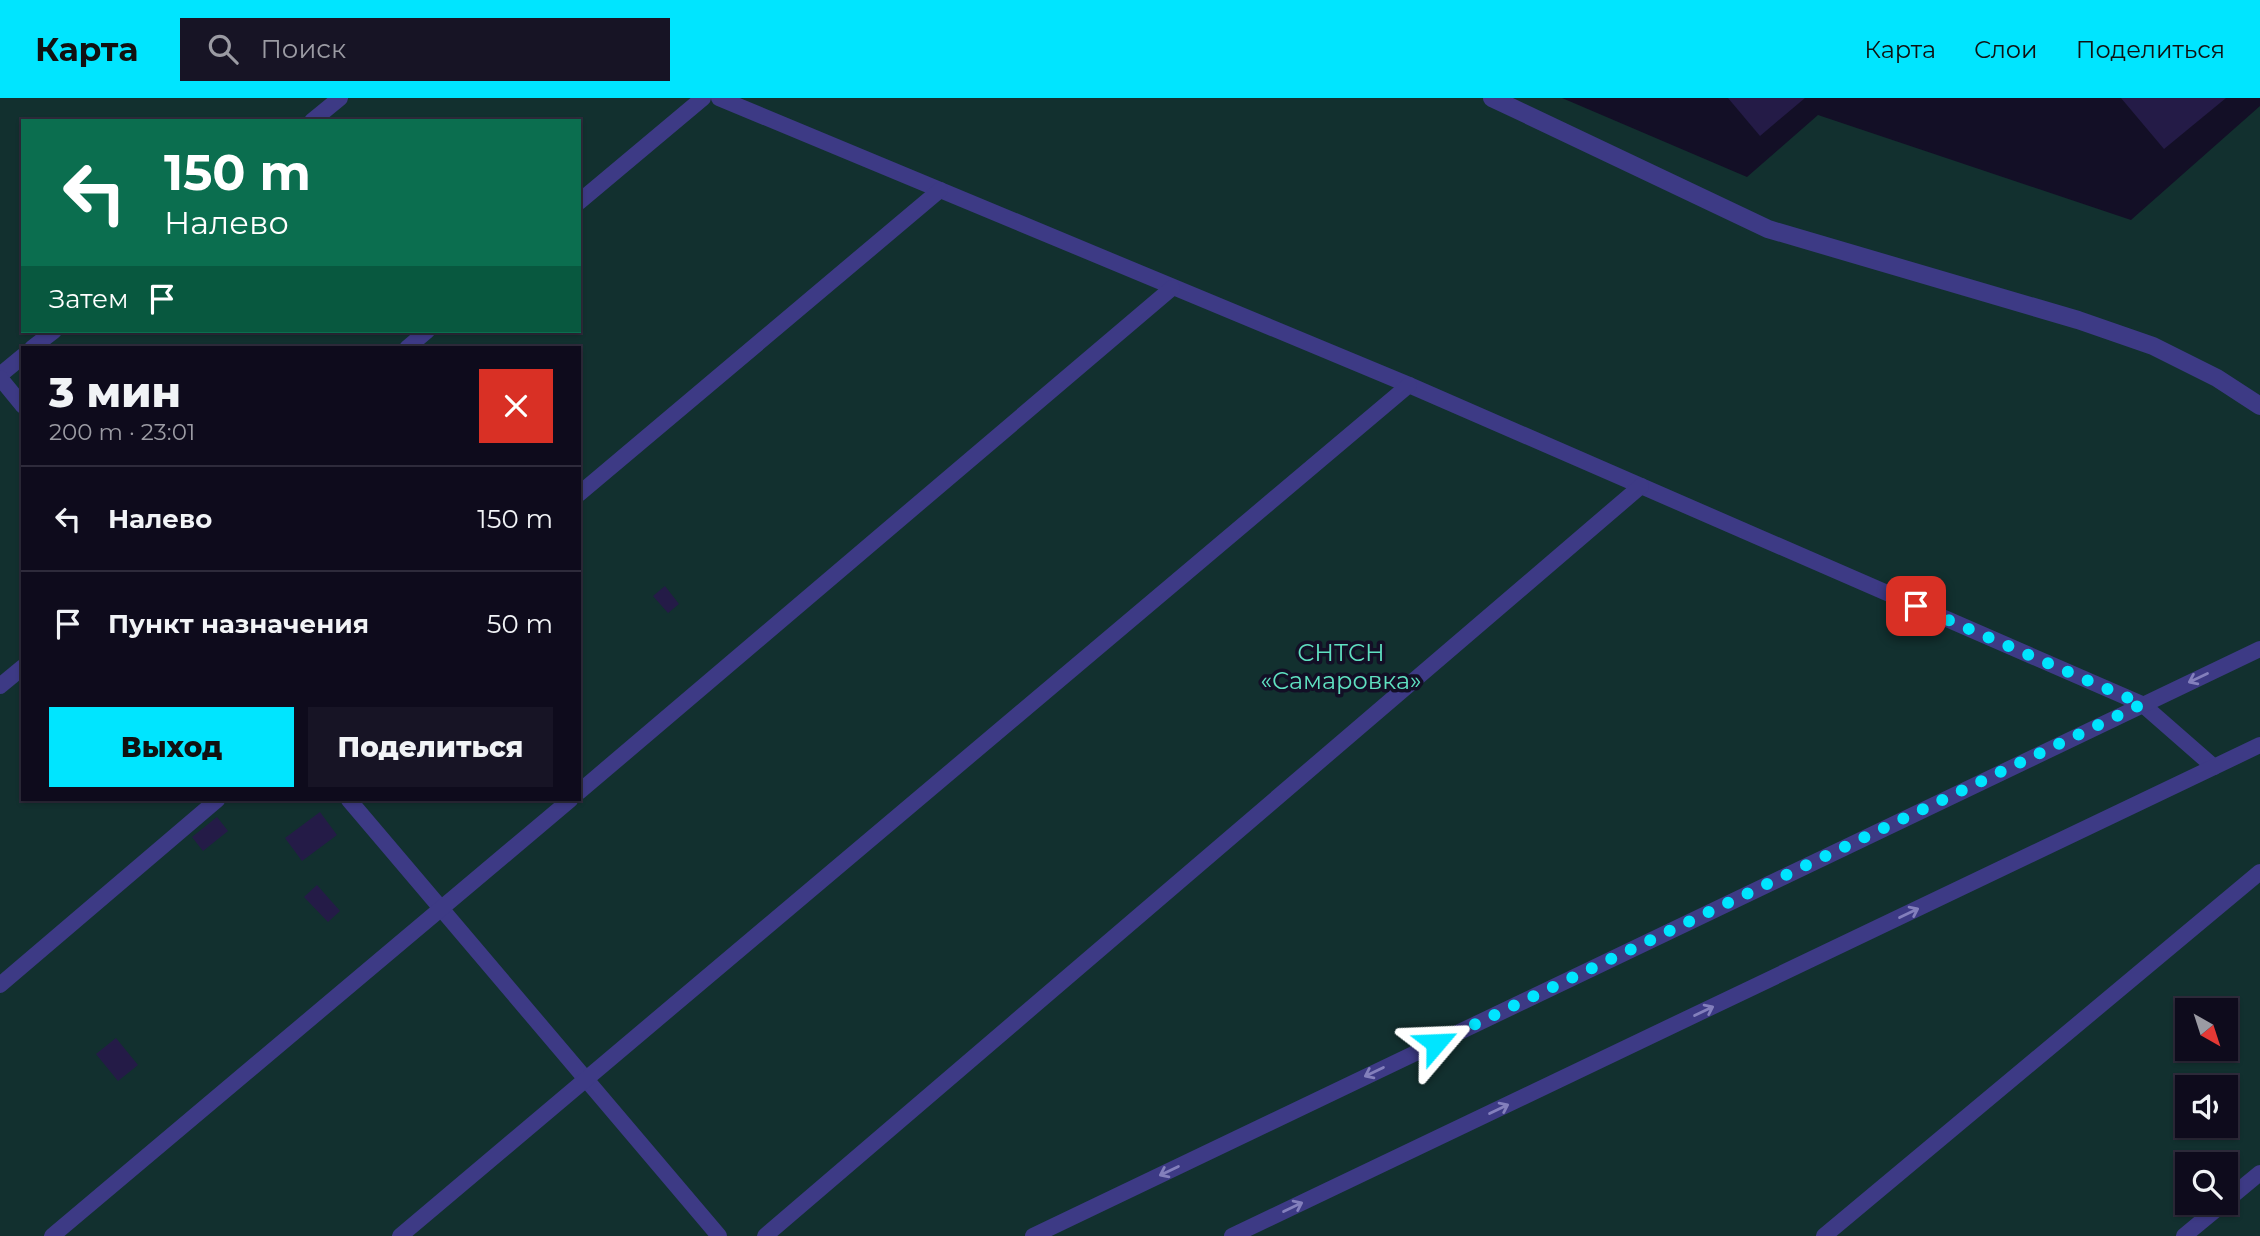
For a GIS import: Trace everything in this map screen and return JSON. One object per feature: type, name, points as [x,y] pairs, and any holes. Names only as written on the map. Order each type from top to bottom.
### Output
[{"type":"street","points":[[1492,98],[1768,229],[2078,320],[2141,342],[2217,378],[2260,406]]},
{"type":"lane","points":[[314,119],[340,98]]},
{"type":"lane","points":[[581,200],[703,98]]},
{"type":"lane","points":[[719,98],[1409,385],[2142,704],[2214,767]]},
{"type":"lane","points":[[581,492],[940,190]]},
{"type":"lane","points":[[581,790],[1172,288]]},
{"type":"lane","points":[[35,346],[51,333]]},
{"type":"lane","points":[[409,346],[425,333]]},
{"type":"lane","points":[[21,358],[0,376],[21,403]]},
{"type":"lane","points":[[400,1236],[1409,385]]},
{"type":"lane","points":[[765,1236],[1641,486]]},
{"type":"lane","points":[[1033,1236],[2260,649]]},
{"type":"lane","points":[[0,686],[21,669]]},
{"type":"lane","points":[[1232,1236],[2260,745]]},
{"type":"lane","points":[[0,985],[216,801]]},
{"type":"lane","points":[[350,801],[719,1236]]},
{"type":"lane","points":[[52,1236],[569,801]]},
{"type":"lane","points":[[1824,1236],[2260,872]]},
{"type":"lane","points":[[2238,1191],[2260,1173]]},
{"type":"lane","points":[[2184,1236],[2209,1215]]},
{"type":"green space","name":"СНТСН «Самаровка»","points":[[0,98],[1562,98],[1747,177],[1818,115],[2131,220],[2260,106],[2260,1236],[0,1236]]},
{"type":"building","points":[[1728,98],[1805,98],[1760,136]]},
{"type":"building","points":[[2121,98],[2226,98],[2164,149]]},
{"type":"building","points":[[665,586],[679,604],[668,613],[653,596]]},
{"type":"building","points":[[320,812],[337,835],[302,861],[285,838]]},
{"type":"building","points":[[217,817],[228,831],[203,851],[192,837]]},
{"type":"building","points":[[317,885],[340,911],[328,922],[304,897]]},
{"type":"building","points":[[116,1038],[138,1065],[118,1081],[96,1054]]},
{"type":"route","points":[[1436,1043],[2142,704],[1916,606]]}]
